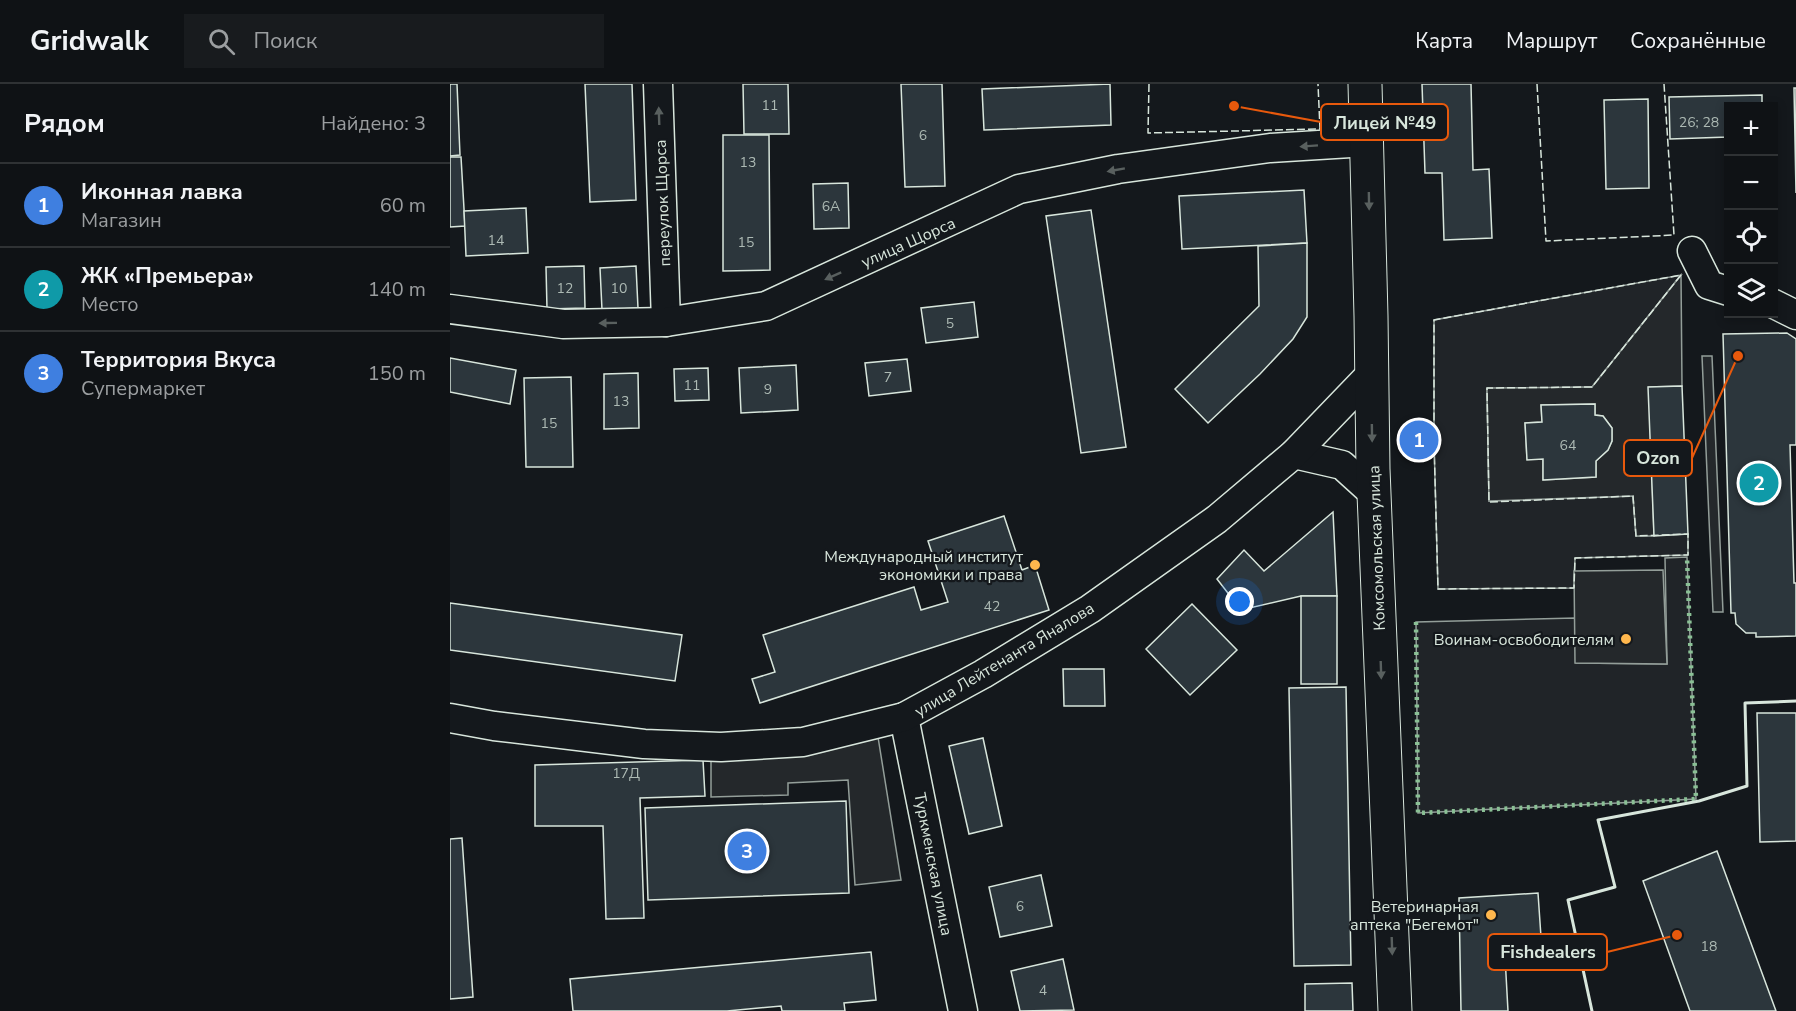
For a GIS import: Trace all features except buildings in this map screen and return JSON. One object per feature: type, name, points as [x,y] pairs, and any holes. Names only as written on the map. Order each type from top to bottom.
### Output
[{"type":"main road","name":"Комсомольская улица","points":[[1365,84],[1374,494],[1395,1011]]},
{"type":"street","name":"переулок Щорса","points":[[658,84],[666,322]]},
{"type":"street","name":"улица Щорса","points":[[450,309],[563,324],[666,322],[766,306],[1019,189],[1118,169],[1258,150],[1367,142]]},
{"type":"street","points":[[1692,250],[1709,285],[1724,290]]},
{"type":"street","points":[[1778,306],[1796,315]]},
{"type":"street","name":"улица Лейтенанта Яналова","points":[[450,718],[494,726],[644,744],[721,747],[803,742],[904,717],[983,674],[1090,609],[1217,519],[1294,454],[1371,374]]},
{"type":"street","points":[[1294,454],[1342,465],[1374,494]]},
{"type":"street","name":"Туркменская улица","points":[[904,717],[963,1011]]},
{"type":"shaded area","points":[[1681,275],[1592,387],[1487,389],[1489,501],[1633,496],[1636,536],[1688,534],[1688,555],[1575,558],[1574,588],[1438,589],[1434,442],[1434,320]]},
{"type":"shaded area","points":[[1681,275],[1682,386],[1649,387],[1654,536],[1636,536],[1633,496],[1489,501],[1487,388],[1592,387]],"holes":[[[1595,404],[1595,415],[1603,416],[1612,428],[1612,441],[1608,450],[1596,461],[1596,477],[1543,480],[1543,459],[1527,459],[1525,423],[1542,422],[1541,405]]]},
{"type":"shaded area","points":[[1702,356],[1712,356],[1723,612],[1713,612]]},
{"type":"shaded area","points":[[1687,557],[1696,799],[1418,813],[1416,622],[1575,618],[1576,663],[1667,664],[1665,558]]},
{"type":"shaded area","points":[[1663,570],[1667,664],[1575,663],[1574,571]]},
{"type":"shaded area","points":[[878,737],[901,880],[855,885],[848,780],[788,783],[788,795],[711,797],[711,761]]},
{"type":"hedge","points":[[1416,622],[1418,813],[1696,799],[1687,557]]},
{"type":"fence","points":[[1149,84],[1148,133],[1320,129],[1318,84]]},
{"type":"fence","points":[[1537,84],[1546,241],[1674,235],[1664,84]]},
{"type":"fence","points":[[1681,275],[1592,387],[1487,388],[1489,502],[1633,496],[1636,536],[1688,534],[1688,555],[1575,558],[1574,588],[1438,589],[1434,442],[1434,320],[1681,275]]},
{"type":"wall","points":[[1592,1011],[1568,900],[1615,887],[1598,820],[1699,801],[1747,786],[1745,703],[1796,701]]},
{"type":"place","name":"Лицей №49","points":[[1234,106]]},
{"type":"place","name":"Ozon","points":[[1738,356]]},
{"type":"place","name":"Иконная лавка","points":[[1419,440]]},
{"type":"place","name":"ЖК «Премьера»","points":[[1759,483]]},
{"type":"place","name":"Международный институт экономики и права","points":[[1035,565]]},
{"type":"place","name":"Воинам-освободителям","points":[[1626,639]]},
{"type":"place","name":"Территория Вкуса","points":[[747,851]]},
{"type":"place","name":"Ветеринарная аптека \"Бегемот\"","points":[[1491,915]]},
{"type":"place","name":"Fishdealers","points":[[1677,935]]}]
